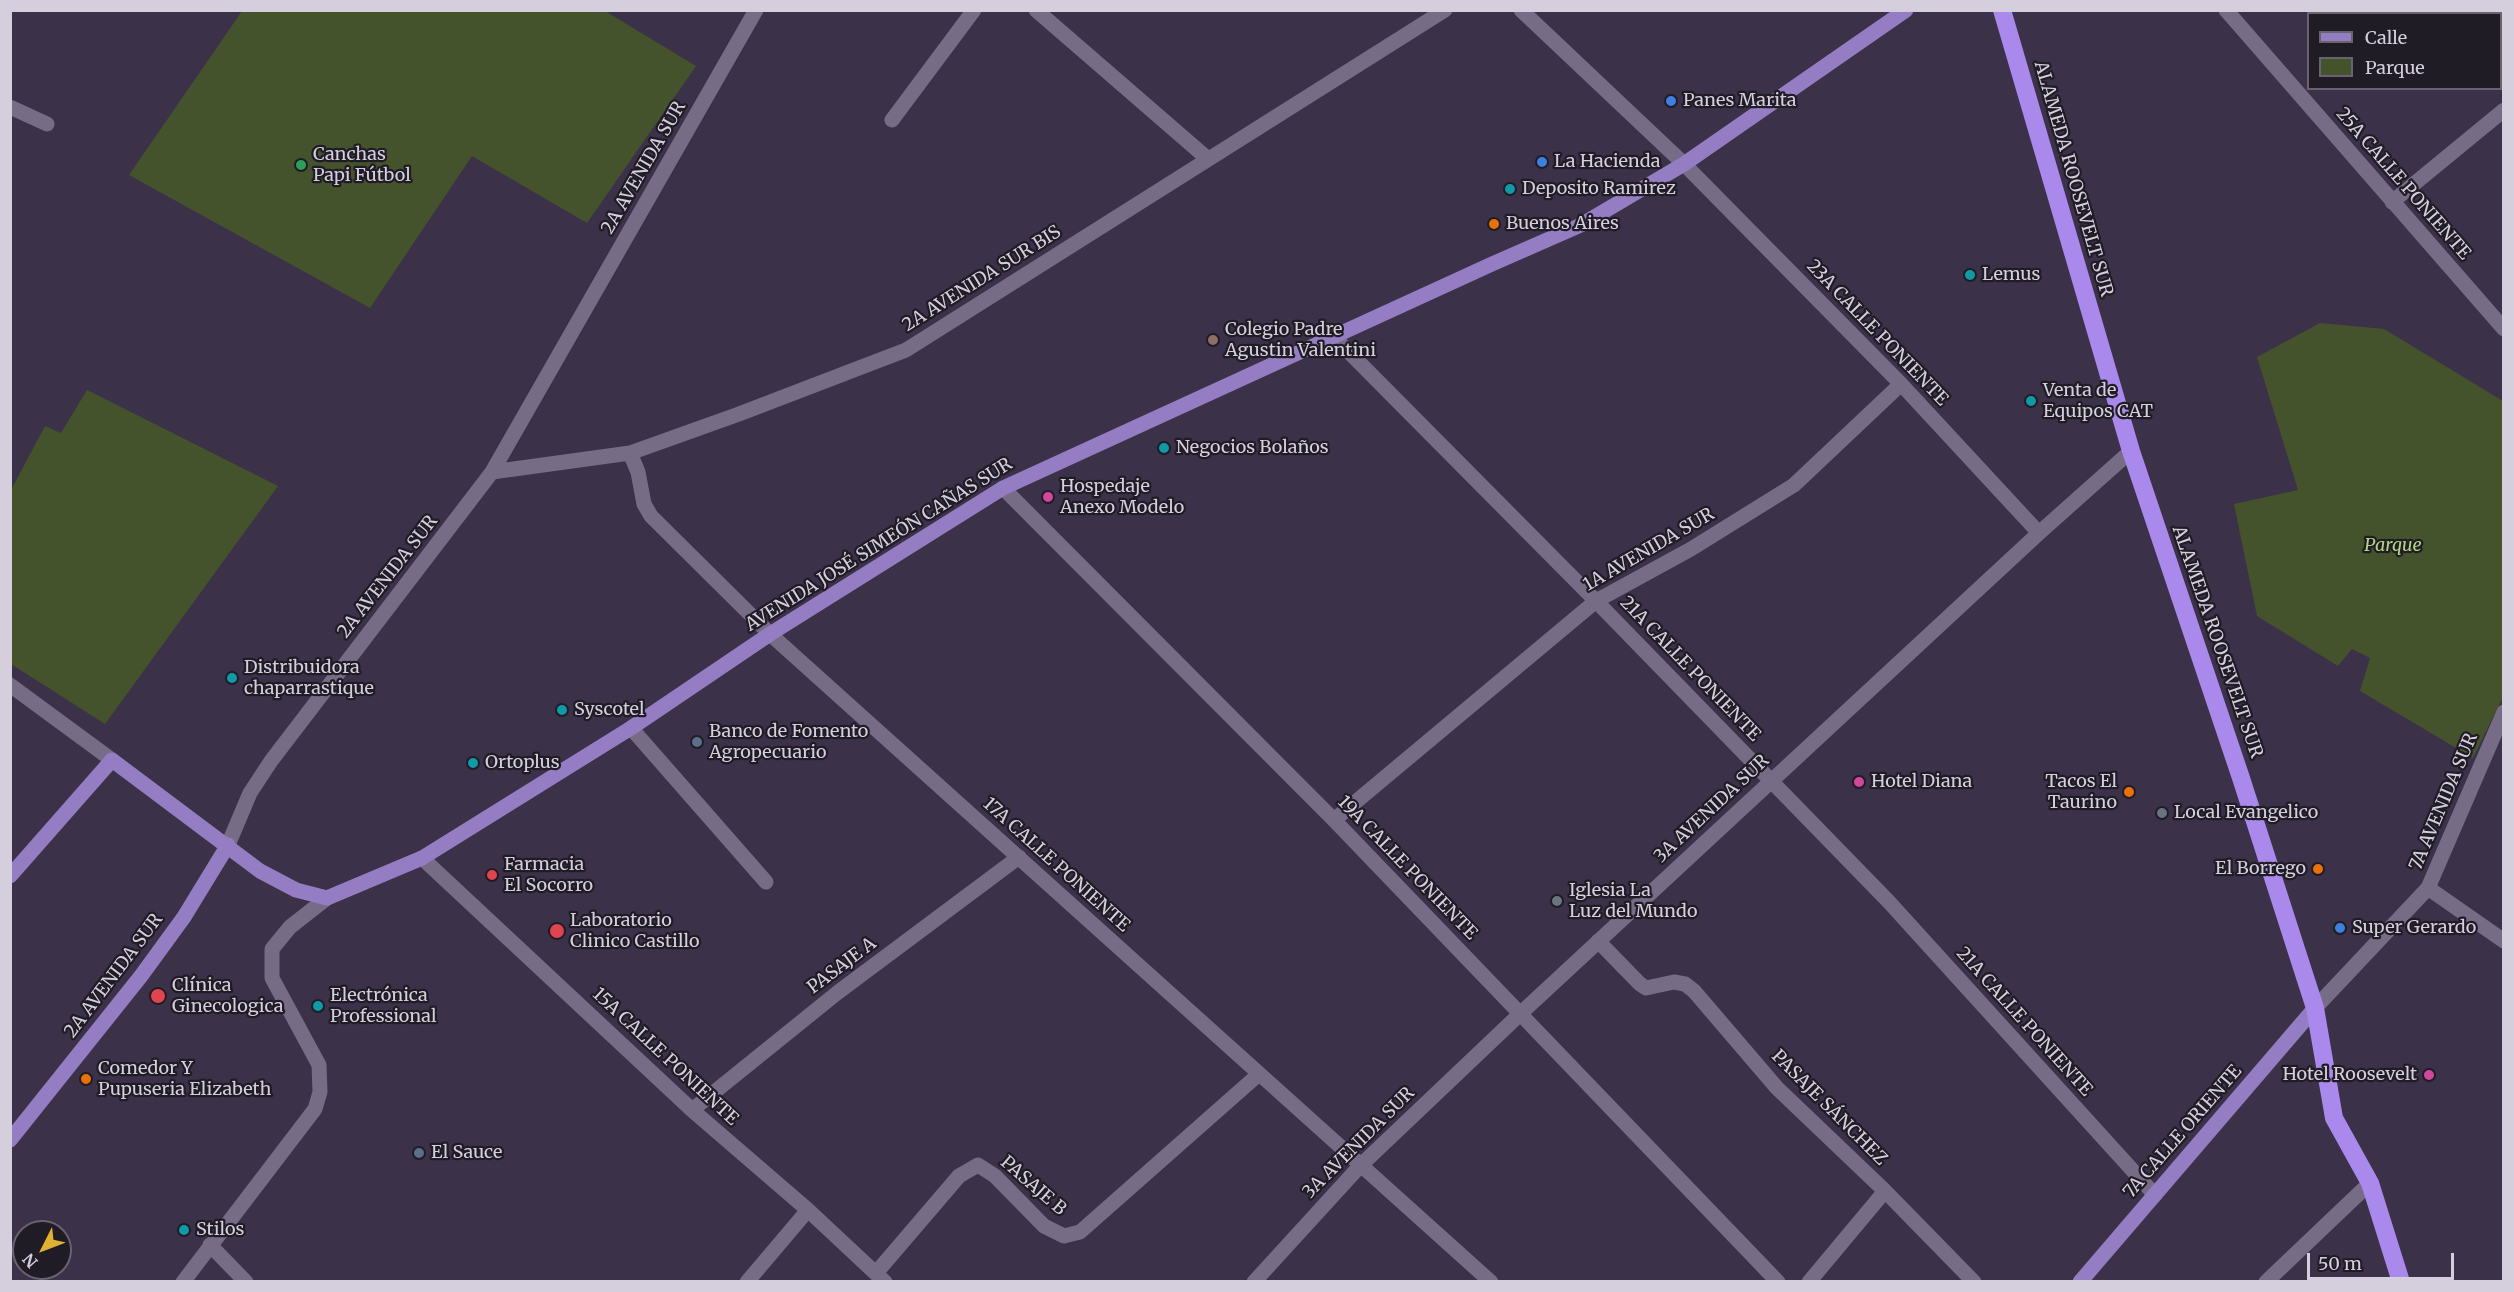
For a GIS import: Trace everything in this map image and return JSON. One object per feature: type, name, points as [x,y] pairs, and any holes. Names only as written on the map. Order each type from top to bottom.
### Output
[{"type":"highway","name":"ALAMEDA ROOSEVELT SUR","points":[[2002,10],[2131,451],[2241,778],[2315,1008],[2334,1118],[2370,1184],[2401,1281]]},
{"type":"main road","name":"AVENIDA JOSÉ SIMEÓN CAÑAS SUR","points":[[327,898],[423,858],[631,728],[770,634],[1003,488],[1581,225],[1684,164],[1906,10]]},
{"type":"main road","points":[[10,876],[112,760],[269,876],[296,890],[327,898]]},
{"type":"main road","name":"2A AVENIDA SUR","points":[[10,1140],[141,976],[184,917],[228,845]]},
{"type":"main road","name":"7A CALLE ORIENTE","points":[[2080,1281],[2315,1008]]},
{"type":"street","name":"2A AVENIDA SUR","points":[[228,845],[250,793],[271,761],[492,472],[756,10]]},
{"type":"street","points":[[892,120],[974,10]]},
{"type":"street","points":[[1036,10],[1208,159]]},
{"type":"street","name":"2A AVENIDA SUR BIS","points":[[492,472],[630,453],[906,350],[1445,10]]},
{"type":"street","name":"23A CALLE PONIENTE","points":[[1521,10],[1684,164],[1901,384],[2039,533]]},
{"type":"street","name":"25A CALLE PONIENTE","points":[[2226,10],[2504,329]]},
{"type":"street","points":[[10,107],[46,124]]},
{"type":"street","points":[[2392,202],[2504,110]]},
{"type":"street","name":"21A CALLE PONIENTE","points":[[1334,337],[1596,601],[1896,911],[2155,1195]]},
{"type":"street","name":"1A AVENIDA SUR","points":[[1334,820],[1596,601],[1691,549],[1794,485],[1901,384]]},
{"type":"street","name":"3A AVENIDA SUR","points":[[1254,1281],[1360,1166],[1520,1014],[2039,533],[2131,451]]},
{"type":"street","name":"17A CALLE PONIENTE","points":[[630,453],[638,472],[644,504],[651,516],[770,634],[1360,1166],[1491,1281]]},
{"type":"street","name":"19A CALLE PONIENTE","points":[[1003,488],[1334,820],[1778,1281]]},
{"type":"street","points":[[10,685],[112,760]]},
{"type":"street","name":"7A AVENIDA SUR","points":[[2315,1008],[2427,888],[2504,712]]},
{"type":"street","points":[[631,728],[766,882]]},
{"type":"street","name":"PASAJE A","points":[[692,1110],[837,993],[1019,857]]},
{"type":"street","name":"15A CALLE PONIENTE","points":[[423,858],[692,1110],[808,1210],[881,1277]]},
{"type":"street","points":[[2427,888],[2504,941]]},
{"type":"street","name":"AVENIDA JOSÉ SIMEÓN CAÑAS SUR","points":[[183,1281],[315,1109],[320,1092],[319,1065],[272,978],[272,949],[290,927],[327,898]]},
{"type":"street","name":"PASAJE SÁNCHEZ","points":[[1598,941],[1646,988],[1674,982],[1684,984],[1694,991],[1777,1088],[1885,1191],[1974,1281]]},
{"type":"street","name":"PASAJE B","points":[[881,1277],[959,1176],[978,1165],[995,1176],[1044,1226],[1064,1236],[1080,1232],[1259,1074]]},
{"type":"street","points":[[2266,1281],[2370,1184]]},
{"type":"street","points":[[1809,1281],[1885,1191]]},
{"type":"street","points":[[747,1281],[808,1210]]},
{"type":"street","points":[[210,1245],[246,1281]]},
{"type":"green space","name":"Canchas Papi Fútbol","points":[[242,11],[605,11],[696,66],[587,223],[472,156],[370,308],[129,175]]},
{"type":"green space","name":"Parque","points":[[2320,323],[2384,329],[2503,401],[2503,697],[2473,758],[2360,691],[2370,658],[2352,649],[2338,666],[2257,616],[2234,504],[2298,490],[2257,357]]},
{"type":"green space","points":[[87,390],[278,486],[105,724],[11,664],[11,490],[45,426],[61,433]]},
{"type":"place","name":"Panes Marita","points":[[1671,101]]},
{"type":"place","name":"La Hacienda","points":[[1542,162]]},
{"type":"place","name":"Canchas Papi Fútbol","points":[[301,165]]},
{"type":"place","name":"Deposito Ramirez","points":[[1510,189]]},
{"type":"place","name":"Buenos Aires","points":[[1494,224]]},
{"type":"place","name":"Lemus","points":[[1970,275]]},
{"type":"place","name":"Colegio Padre Agustin Valentini","points":[[1213,340]]},
{"type":"place","name":"Venta de Equipos CAT","points":[[2031,401]]},
{"type":"place","name":"Negocios Bolaños","points":[[1164,448]]},
{"type":"place","name":"Hospedaje Anexo Modelo","points":[[1048,497]]},
{"type":"place","name":"Distribuidora chaparrastique","points":[[232,678]]},
{"type":"place","name":"Syscotel","points":[[562,710]]},
{"type":"place","name":"Banco de Fomento Agropecuario","points":[[697,742]]},
{"type":"place","name":"Ortoplus","points":[[473,763]]},
{"type":"place","name":"Hotel Diana","points":[[1859,782]]},
{"type":"place","name":"Tacos El Taurino","points":[[2129,792]]},
{"type":"place","name":"Local Evangelico","points":[[2162,813]]},
{"type":"place","name":"El Borrego","points":[[2318,869]]},
{"type":"place","name":"Farmacia El Socorro","points":[[492,875]]},
{"type":"place","name":"Iglesia La Luz del Mundo","points":[[1557,901]]},
{"type":"place","name":"Super Gerardo","points":[[2340,928]]},
{"type":"place","name":"Laboratorio Clinico Castillo","points":[[557,931]]},
{"type":"place","name":"Clínica Ginecologica","points":[[158,996]]},
{"type":"place","name":"Electrónica Professional","points":[[318,1006]]},
{"type":"place","name":"Hotel Roosevelt","points":[[2429,1075]]},
{"type":"place","name":"Comedor Y Pupuseria Elizabeth","points":[[86,1079]]},
{"type":"place","name":"El Sauce","points":[[419,1153]]},
{"type":"place","name":"Stilos","points":[[184,1230]]}]
